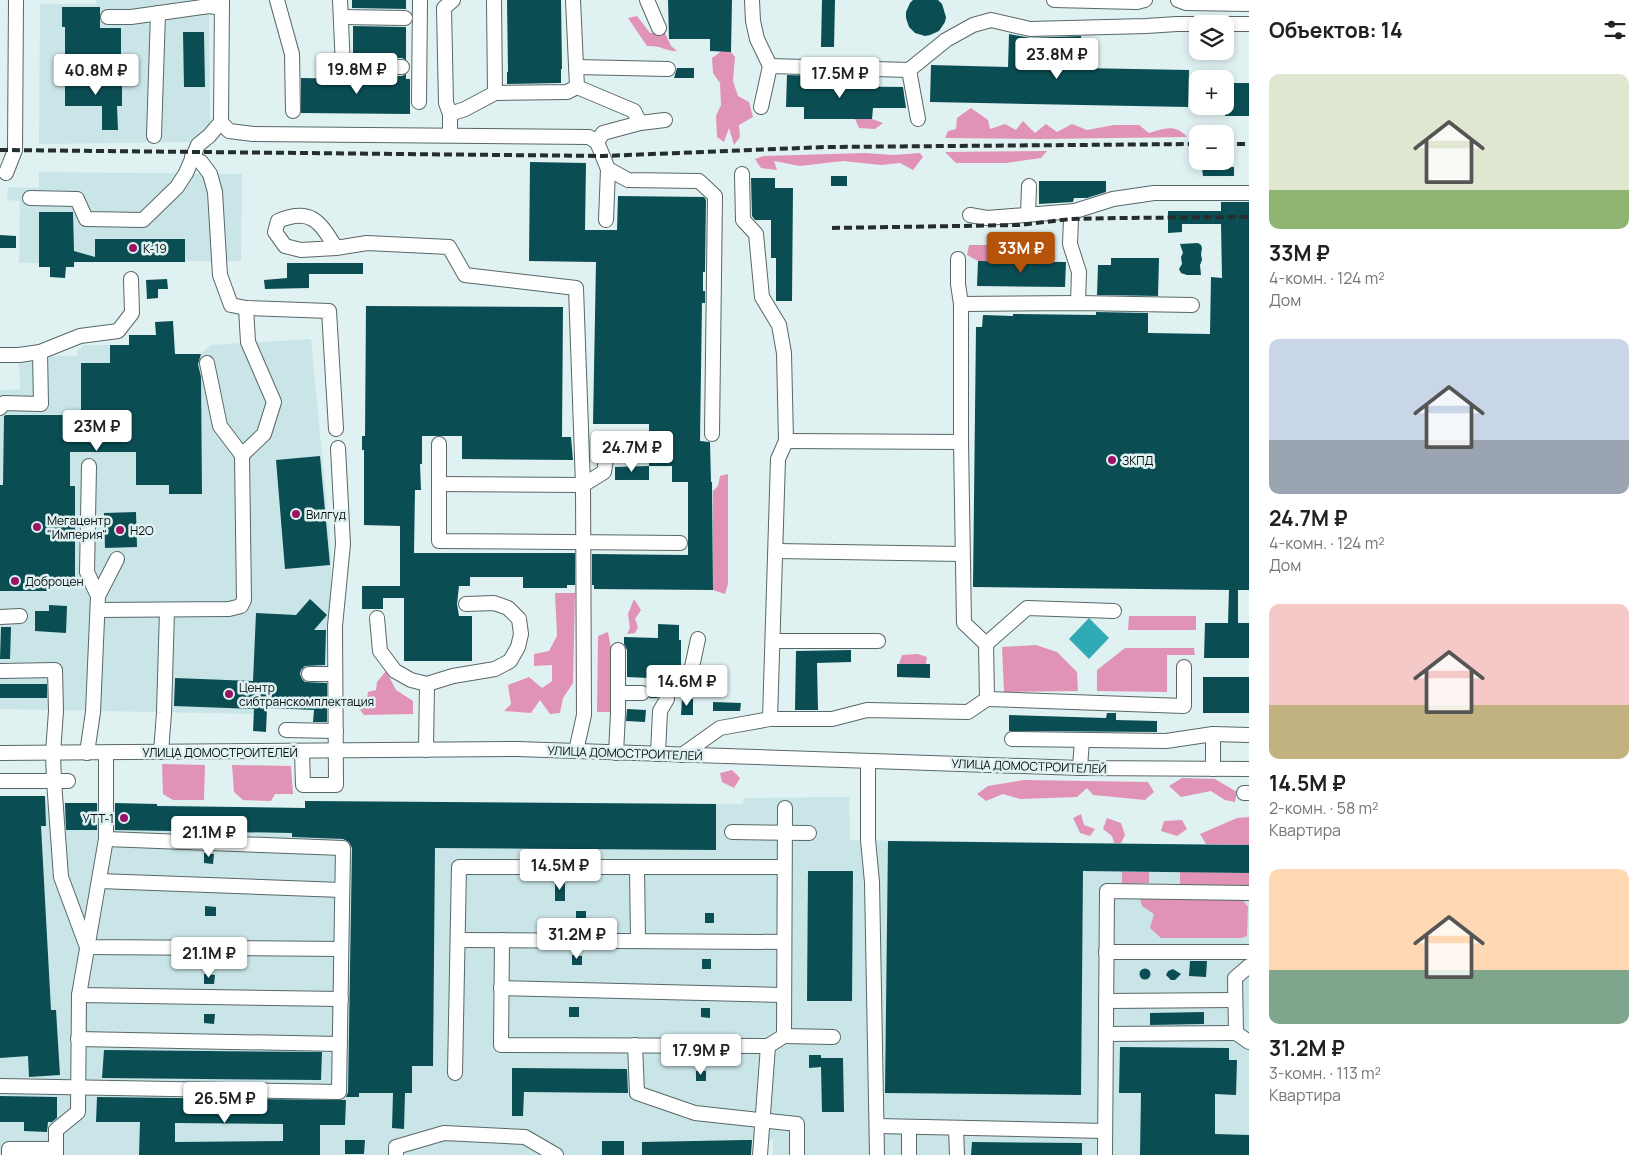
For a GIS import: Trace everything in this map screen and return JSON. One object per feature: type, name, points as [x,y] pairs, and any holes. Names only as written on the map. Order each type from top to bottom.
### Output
[{"type":"street","points":[[6,173],[15,150],[16,0]]},
{"type":"street","points":[[277,0],[292,54],[293,111]]},
{"type":"street","points":[[340,0],[343,67],[402,68]]},
{"type":"street","points":[[419,102],[420,0]]},
{"type":"street","points":[[450,135],[450,114],[446,103],[444,8],[453,0]]},
{"type":"street","points":[[494,0],[495,93]]},
{"type":"street","points":[[573,0],[577,87]]},
{"type":"street","points":[[647,0],[660,28]]},
{"type":"street","points":[[752,0],[753,21],[757,38],[770,66],[761,107]]},
{"type":"street","points":[[1054,0],[1137,2],[1145,0]]},
{"type":"street","points":[[1178,0],[1186,3],[1249,4]]},
{"type":"street","points":[[30,198],[78,199],[86,219],[143,220],[178,187],[198,145],[221,122],[222,4],[131,17],[108,17]]},
{"type":"street","points":[[154,136],[158,13]]},
{"type":"street","points":[[341,17],[405,18]]},
{"type":"street","points":[[770,66],[909,70],[946,40],[973,25],[991,20],[1030,29],[1177,24],[1248,25]]},
{"type":"street","points":[[576,67],[668,69]]},
{"type":"street","points":[[909,70],[918,120]]},
{"type":"street","points":[[450,114],[465,109],[495,93],[567,92],[577,87],[634,111],[640,123]]},
{"type":"street","points":[[597,142],[603,133],[640,123],[665,120]]},
{"type":"street","points":[[221,122],[229,131],[253,134],[589,137],[597,142],[608,168],[606,220]]},
{"type":"street","points":[[192,157],[201,162],[210,174],[215,192],[220,275],[231,306],[329,311],[336,429]]},
{"type":"street","points":[[608,168],[628,180],[699,181],[715,196],[712,434]]},
{"type":"street","points":[[742,174],[743,220],[756,234],[762,297],[779,325],[784,353],[786,441],[778,459],[770,720]]},
{"type":"street","points":[[1028,215],[1029,186]]},
{"type":"street","points":[[970,216],[987,218],[1074,211],[1113,199],[1154,193],[1249,192]]},
{"type":"street","points":[[1074,211],[1071,219],[1070,244],[1079,272],[1078,303]]},
{"type":"street","points":[[336,248],[367,243],[449,247],[465,275],[576,288],[583,485],[584,714],[576,751]]},
{"type":"street","points":[[958,258],[958,284],[961,304],[960,442],[964,624],[986,644],[987,699]]},
{"type":"street","points":[[0,359],[40,352],[80,336],[118,331],[132,313],[131,279]]},
{"type":"street","points":[[961,304],[1078,303],[1192,305]]},
{"type":"street","points":[[242,455],[264,434],[274,402],[248,342],[246,308]]},
{"type":"street","points":[[0,408],[4,403],[41,404],[40,352]]},
{"type":"street","points":[[98,603],[167,610],[229,609],[240,606],[244,600],[242,455],[220,426],[207,363]]},
{"type":"street","points":[[786,441],[960,442]]},
{"type":"street","points":[[439,444],[439,540],[680,543]]},
{"type":"street","points":[[439,484],[583,485],[604,472],[608,447],[641,448]]},
{"type":"street","points":[[302,751],[303,785],[336,785],[335,626],[343,544],[338,448]]},
{"type":"street","points":[[89,466],[87,572],[98,603]]},
{"type":"street","points":[[776,550],[962,554]]},
{"type":"street","points":[[87,753],[93,712],[98,603],[117,559]]},
{"type":"street","points":[[377,618],[380,651],[395,671],[411,680],[427,684],[453,676],[496,669],[510,661],[518,647],[521,634],[519,620],[508,608],[494,603],[466,604]]},
{"type":"street","points":[[986,644],[1027,608],[1114,611]]},
{"type":"street","points":[[161,752],[167,610]]},
{"type":"street","points":[[0,616],[20,616]]},
{"type":"street","points":[[658,754],[660,712],[667,699],[667,683],[684,678],[692,668],[698,639]]},
{"type":"street","points":[[773,641],[878,641]]},
{"type":"street","points":[[616,753],[618,650]]},
{"type":"street","points":[[682,755],[720,728],[770,720],[832,719],[867,710],[968,712],[987,699],[1184,706],[1184,667]]},
{"type":"street","points":[[0,671],[55,670],[56,711],[53,753],[61,781],[54,803],[62,876],[87,947]]},
{"type":"street","points":[[308,674],[335,674]]},
{"type":"street","points":[[426,750],[427,684]]},
{"type":"street","points":[[618,692],[642,693]]},
{"type":"street","points":[[286,730],[336,730]]},
{"type":"street","points":[[1213,734],[1213,769]]},
{"type":"street","points":[[1012,739],[1166,741],[1213,734],[1249,735]]},
{"type":"street","points":[[1080,768],[1082,740]]},
{"type":"street","name":"УЛИЦА ДОМОСТРОИТЕЛЕЙ","points":[[0,753],[517,749],[1080,768],[1249,769]]},
{"type":"street","points":[[9,1155],[9,1149],[56,1152],[56,1130],[78,1112],[79,995],[106,840],[106,753]]},
{"type":"street","points":[[868,761],[868,840],[872,882],[877,1155]]},
{"type":"street","points":[[0,781],[61,781]]},
{"type":"street","points":[[784,1036],[785,808]]},
{"type":"street","points":[[732,832],[809,833]]},
{"type":"street","points":[[0,1086],[339,1092],[344,848],[106,840]]},
{"type":"street","points":[[455,1073],[459,867],[784,867]]},
{"type":"street","points":[[637,867],[638,941]]},
{"type":"street","points":[[99,881],[342,890]]},
{"type":"street","points":[[1105,1155],[1107,891],[1249,893]]},
{"type":"street","points":[[458,940],[784,942]]},
{"type":"street","points":[[502,940],[501,1045],[768,1046],[784,1036],[833,1037]]},
{"type":"street","points":[[87,947],[341,949]]},
{"type":"street","points":[[1106,952],[1249,952]]},
{"type":"street","points":[[1236,1034],[1235,978],[1249,966]]},
{"type":"street","points":[[501,988],[783,995]]},
{"type":"street","points":[[79,995],[341,1000]]},
{"type":"street","points":[[1106,1001],[1235,1000]]},
{"type":"street","points":[[1106,1034],[1236,1034],[1249,1042]]},
{"type":"street","points":[[78,1039],[340,1044]]},
{"type":"street","points":[[635,1045],[637,1093],[695,1114],[797,1124],[798,1155]]},
{"type":"street","points":[[760,1155],[768,1046]]},
{"type":"street","points":[[877,1126],[1105,1131]]},
{"type":"street","points":[[908,1127],[909,1155]]},
{"type":"street","points":[[956,1128],[956,1155]]},
{"type":"street","points":[[396,1155],[396,1147],[444,1133],[525,1137],[556,1155]]},
{"type":"shaded area","points":[[96,0],[209,0],[210,127],[190,142],[39,144],[40,4],[96,4]]},
{"type":"shaded area","points":[[637,16],[650,33],[665,33],[671,46],[677,51],[647,46],[628,18]]},
{"type":"shaded area","points":[[727,47],[735,57],[733,81],[738,96],[749,102],[753,117],[739,125],[740,137],[734,145],[729,128],[724,142],[717,137],[716,116],[721,105],[720,83],[713,73],[712,58]]},
{"type":"shaded area","points":[[971,108],[988,120],[990,129],[1005,124],[1016,130],[1023,121],[1035,133],[1046,124],[1057,132],[1072,124],[1087,130],[1114,125],[1139,125],[1149,133],[1170,128],[1179,130],[1187,137],[945,138],[948,131],[956,129],[957,118]]},
{"type":"shaded area","points":[[855,119],[872,119],[883,123],[875,129],[859,128]]},
{"type":"shaded area","points":[[1047,151],[1041,158],[1006,163],[956,163],[945,152]]},
{"type":"shaded area","points":[[865,153],[893,155],[920,153],[923,157],[913,170],[900,163],[881,165],[843,161],[800,166],[774,161],[777,170],[761,168],[755,159],[763,156]]},
{"type":"shaded area","points":[[39,172],[242,174],[241,261],[75,262],[74,267],[39,267],[39,263],[19,263],[20,201],[7,200],[8,187],[39,188]]},
{"type":"shaded area","points":[[969,245],[989,245],[992,254],[991,261],[978,261],[967,255]]},
{"type":"shaded area","points":[[311,339],[331,548],[330,671],[256,667],[254,714],[0,709],[0,390],[20,389],[19,355],[77,356],[78,350],[84,345],[135,345],[135,354],[201,354],[211,345]]},
{"type":"shaded area","points":[[728,474],[728,584],[725,594],[713,590],[713,491],[718,486],[720,476]]},
{"type":"shaded area","points":[[555,593],[575,593],[573,683],[563,698],[560,713],[550,714],[540,700],[531,713],[504,711],[511,704],[508,685],[529,677],[542,688],[552,681],[552,665],[534,666],[534,654],[549,651],[557,636]]},
{"type":"shaded area","points":[[634,599],[641,610],[635,619],[638,627],[635,633],[627,634],[630,628],[628,614]]},
{"type":"shaded area","points":[[1129,616],[1196,616],[1196,630],[1128,630]]},
{"type":"shaded area","points":[[608,632],[612,654],[613,712],[597,712],[598,636]]},
{"type":"shaded area","points":[[1036,645],[1057,652],[1077,672],[1078,691],[1004,692],[1002,647]]},
{"type":"shaded area","points":[[1125,648],[1194,648],[1195,655],[1167,655],[1167,692],[1097,691],[1097,670]]},
{"type":"shaded area","points":[[918,654],[927,657],[926,664],[899,664],[902,655]]},
{"type":"shaded area","points":[[386,671],[396,690],[413,701],[413,714],[364,715],[357,706],[366,703],[368,692],[376,690],[377,682]]},
{"type":"shaded area","points":[[162,764],[205,765],[204,800],[173,800],[163,794]]},
{"type":"shaded area","points":[[232,765],[291,766],[293,794],[275,794],[271,801],[243,800],[234,792]]},
{"type":"shaded area","points":[[732,770],[740,778],[734,788],[722,782],[720,773]]},
{"type":"shaded area","points":[[1182,778],[1215,779],[1237,792],[1235,802],[1225,800],[1211,791],[1181,797],[1169,786]]},
{"type":"shaded area","points":[[1024,780],[1148,782],[1154,792],[1145,800],[1093,795],[1087,788],[1077,797],[1020,799],[1003,794],[986,801],[977,794],[988,786]]},
{"type":"shaded area","name":"УТТ-1","points":[[0,796],[45,796],[45,803],[305,808],[305,801],[742,804],[745,798],[849,797],[850,840],[1249,845],[1249,1155],[773,1155],[773,1140],[673,1141],[673,1155],[0,1155]]},
{"type":"shaded area","points":[[1081,814],[1084,825],[1095,829],[1090,836],[1080,833],[1073,818]]},
{"type":"shaded area","points":[[1249,817],[1249,845],[1206,844],[1200,834],[1237,818]]},
{"type":"shaded area","points":[[1107,818],[1121,823],[1125,835],[1121,843],[1114,843],[1112,836],[1103,829]]},
{"type":"shaded area","points":[[1182,820],[1187,829],[1177,836],[1161,831],[1164,821]]},
{"type":"shaded area","points":[[1122,872],[1149,872],[1149,883],[1122,884]]},
{"type":"shaded area","points":[[1180,872],[1249,873],[1249,886],[1180,886]]},
{"type":"shaded area","points":[[1140,899],[1243,900],[1248,907],[1247,936],[1242,938],[1161,938],[1150,928],[1154,914],[1142,906]]},
{"type":"water","points":[[1089,618],[1109,638],[1089,659],[1069,639]]},
{"type":"building","points":[[352,0],[406,0],[406,9],[352,8]]},
{"type":"building","points":[[507,0],[561,0],[561,83],[507,84]]},
{"type":"building","points":[[668,0],[732,0],[731,52],[710,51],[710,39],[669,39]]},
{"type":"building","points":[[822,0],[835,0],[834,47],[821,47]]},
{"type":"building","points":[[913,0],[938,0],[942,4],[946,17],[939,31],[925,36],[915,33],[909,27],[906,12]]},
{"type":"building","points":[[62,7],[100,7],[100,28],[121,28],[121,57],[65,57],[65,27],[62,27]]},
{"type":"building","points":[[353,26],[406,27],[406,60],[402,58],[353,58]]},
{"type":"building","points":[[183,32],[204,32],[205,87],[184,87]]},
{"type":"building","points":[[1009,34],[1030,38],[1081,36],[1080,68],[1189,70],[1188,107],[930,102],[931,65],[1008,67]]},
{"type":"building","points":[[677,68],[694,68],[694,78],[674,78]]},
{"type":"building","points":[[406,74],[406,79],[410,79],[410,114],[301,113],[301,78],[352,79],[352,76],[402,76]]},
{"type":"building","points":[[787,75],[821,76],[821,86],[903,87],[906,108],[873,108],[872,119],[804,119],[804,107],[786,107]]},
{"type":"building","points":[[65,77],[122,77],[122,106],[117,106],[118,130],[102,130],[102,106],[65,106]]},
{"type":"building","points":[[1234,83],[1249,83],[1249,116],[1225,116],[1234,115]]},
{"type":"building","points":[[530,162],[586,163],[585,230],[617,230],[618,196],[704,197],[706,200],[705,272],[703,272],[705,303],[702,303],[700,441],[710,442],[713,590],[594,589],[594,585],[592,585],[592,554],[688,555],[688,482],[672,482],[672,466],[649,466],[649,424],[593,424],[596,262],[529,261]]},
{"type":"building","points":[[1202,170],[1234,170],[1234,176],[1203,176]]},
{"type":"building","points":[[831,176],[847,176],[847,186],[831,186]]},
{"type":"building","points":[[751,178],[775,178],[775,188],[793,188],[792,301],[776,301],[776,258],[771,258],[771,220],[755,220],[752,216]]},
{"type":"building","points":[[1039,181],[1106,181],[1106,192],[1087,198],[1074,198],[1073,202],[1039,204]]},
{"type":"building","name":"ЗКПД","points":[[1221,202],[1249,202],[1249,590],[1238,590],[1238,623],[1249,623],[1249,658],[1204,658],[1205,623],[1228,623],[1229,590],[973,587],[976,327],[982,327],[983,315],[1096,315],[1096,312],[1148,313],[1148,333],[1210,334],[1211,277],[1222,278],[1221,224],[1182,224],[1182,232],[1168,233],[1168,211],[1221,211]]},
{"type":"building","points":[[39,212],[73,212],[74,251],[95,257],[95,239],[185,239],[185,262],[74,262],[74,267],[66,267],[65,278],[50,277],[50,267],[39,267]]},
{"type":"building","points":[[0,235],[16,236],[16,248],[0,248]]},
{"type":"building","points":[[1198,243],[1202,248],[1201,275],[1181,273],[1179,269],[1182,264],[1181,257],[1183,253],[1180,244]]},
{"type":"building","points":[[1111,258],[1159,258],[1158,296],[1097,295],[1098,265],[1111,265]]},
{"type":"building","points":[[978,261],[1066,262],[1065,287],[977,286]]},
{"type":"building","points":[[287,263],[363,263],[363,274],[309,274],[309,288],[265,289],[264,280],[287,278]]},
{"type":"building","points":[[167,279],[168,289],[158,289],[158,298],[147,299],[146,280]]},
{"type":"building","points":[[366,306],[563,307],[562,437],[571,437],[573,460],[462,459],[462,436],[422,436],[421,490],[415,490],[414,553],[575,553],[575,585],[567,585],[567,588],[523,588],[523,577],[470,577],[470,586],[459,586],[457,604],[459,616],[472,616],[472,661],[404,661],[404,598],[383,598],[383,609],[362,609],[362,586],[400,586],[400,526],[364,525],[364,450],[362,450],[362,436],[365,436]]},
{"type":"building","points":[[173,321],[175,354],[201,354],[198,364],[201,377],[202,494],[169,494],[169,485],[136,485],[136,452],[70,452],[70,486],[75,486],[75,586],[52,586],[52,591],[0,591],[0,485],[3,485],[4,416],[81,415],[81,363],[110,363],[110,345],[129,345],[129,335],[156,335],[155,322]]},
{"type":"building","points":[[320,456],[330,565],[285,569],[276,460]]},
{"type":"building","points":[[649,466],[649,480],[615,480],[615,467]]},
{"type":"building","name":"H2O","points":[[136,512],[137,547],[105,548],[104,513]]},
{"type":"building","points":[[310,599],[327,615],[314,630],[326,630],[325,665],[305,666],[300,674],[305,682],[327,683],[327,722],[313,722],[314,710],[267,708],[266,732],[253,731],[254,709],[174,706],[175,678],[253,681],[256,613],[296,615]]},
{"type":"building","points":[[49,605],[67,606],[66,633],[35,631],[35,611],[49,611]]},
{"type":"building","points":[[658,624],[679,625],[681,668],[660,677],[658,697],[649,698],[651,693],[648,687],[648,678],[627,677],[627,650],[624,644],[624,637],[658,638]]},
{"type":"building","points":[[1,627],[11,627],[10,659],[0,659]]},
{"type":"building","points":[[851,650],[851,662],[817,663],[818,710],[795,710],[796,651]]},
{"type":"building","points":[[897,664],[930,664],[930,678],[897,677]]},
{"type":"building","points":[[1203,677],[1249,677],[1249,713],[1203,713]]},
{"type":"building","points":[[0,684],[47,684],[47,698],[0,698]]},
{"type":"building","points":[[682,698],[693,699],[693,715],[681,715]]},
{"type":"building","points":[[713,702],[741,703],[740,711],[713,711]]},
{"type":"building","points":[[627,709],[646,710],[645,722],[626,721]]},
{"type":"building","points":[[1107,713],[1116,713],[1116,720],[1157,721],[1157,732],[1009,731],[1009,715],[1106,718]]},
{"type":"building","points":[[0,796],[45,796],[46,826],[41,826],[51,1010],[56,1010],[60,1075],[29,1077],[28,1056],[0,1058]]},
{"type":"building","points":[[305,801],[716,804],[716,850],[435,848],[433,1066],[412,1066],[412,1093],[405,1093],[404,1129],[392,1128],[393,1093],[359,1093],[359,1097],[346,1097],[348,1092],[352,848],[349,842],[343,839],[292,837],[292,833],[115,830],[115,803],[157,804],[157,806],[305,808]]},
{"type":"building","name":"УТТ-1","points":[[65,803],[97,803],[97,830],[66,830]]},
{"type":"building","points":[[888,841],[1249,845],[1249,873],[1083,871],[1081,1095],[885,1093]]},
{"type":"building","points":[[204,853],[214,854],[213,864],[204,863]]},
{"type":"building","points":[[808,871],[853,871],[852,1001],[807,1001]]},
{"type":"building","points":[[555,881],[565,881],[565,901],[555,901]]},
{"type":"building","points":[[205,906],[216,907],[216,916],[205,916]]},
{"type":"building","points":[[576,911],[586,911],[586,921],[576,921]]},
{"type":"building","points":[[705,913],[714,913],[714,923],[705,923]]},
{"type":"building","points":[[572,955],[582,956],[582,965],[572,965]]},
{"type":"building","points":[[702,959],[711,959],[711,969],[702,969]]},
{"type":"building","points":[[1190,961],[1207,961],[1206,977],[1189,976]]},
{"type":"building","points":[[1145,968],[1151,974],[1145,980],[1139,974]]},
{"type":"building","points":[[1173,969],[1181,974],[1175,980],[1171,980],[1166,975],[1168,971]]},
{"type":"building","points":[[204,974],[215,975],[214,984],[204,984]]},
{"type":"building","points":[[569,1007],[579,1007],[579,1017],[569,1017]]},
{"type":"building","points":[[701,1008],[710,1008],[710,1018],[701,1017]]},
{"type":"building","points":[[1204,1012],[1204,1024],[1150,1025],[1150,1013]]},
{"type":"building","points":[[204,1014],[215,1014],[214,1024],[204,1023]]},
{"type":"building","points":[[1120,1047],[1229,1048],[1229,1060],[1237,1060],[1236,1095],[1215,1094],[1215,1134],[1249,1135],[1249,1155],[1140,1155],[1141,1093],[1119,1093]]},
{"type":"building","points":[[104,1050],[322,1052],[321,1080],[102,1078]]},
{"type":"building","points":[[809,1055],[821,1055],[821,1058],[843,1058],[844,1112],[822,1112],[821,1067],[809,1068]]},
{"type":"building","points":[[512,1068],[627,1069],[628,1093],[524,1092],[523,1116],[512,1116]]},
{"type":"building","points":[[696,1071],[706,1071],[706,1081],[696,1081]]},
{"type":"building","points":[[0,1096],[57,1097],[57,1118],[52,1122],[48,1122],[47,1132],[24,1131],[24,1122],[0,1122]]},
{"type":"building","points":[[97,1097],[346,1100],[345,1125],[320,1125],[320,1155],[139,1155],[140,1122],[96,1122]],"holes":[[[175,1123],[283,1124],[283,1141],[175,1142]]]},
{"type":"building","points":[[345,1140],[365,1140],[364,1154],[345,1154]]},
{"type":"building","points":[[752,1140],[751,1155],[642,1155],[642,1142]]},
{"type":"building","points":[[602,1141],[624,1141],[624,1155],[602,1155]]},
{"type":"building","points":[[972,1142],[1082,1143],[1082,1155],[971,1155]]},
{"type":"railway","points":[[0,150],[603,156],[826,147],[1189,144]]},
{"type":"railway","points":[[1234,144],[1249,144]]},
{"type":"railway","points":[[832,228],[1019,225],[1071,219],[1249,217]]},
{"type":"place","name":"К-19","points":[[133,248]]},
{"type":"place","name":"ЗКПД","points":[[1112,460]]},
{"type":"place","name":"Вилгуд","points":[[296,514]]},
{"type":"place","name":"Мегацентр \"Империя\"","points":[[37,527]]},
{"type":"place","name":"H2O","points":[[120,530]]},
{"type":"place","name":"Доброцен","points":[[15,581]]},
{"type":"place","name":"Центр сибтранскомплектация","points":[[229,694]]},
{"type":"place","name":"УТТ-1","points":[[124,818]]}]
